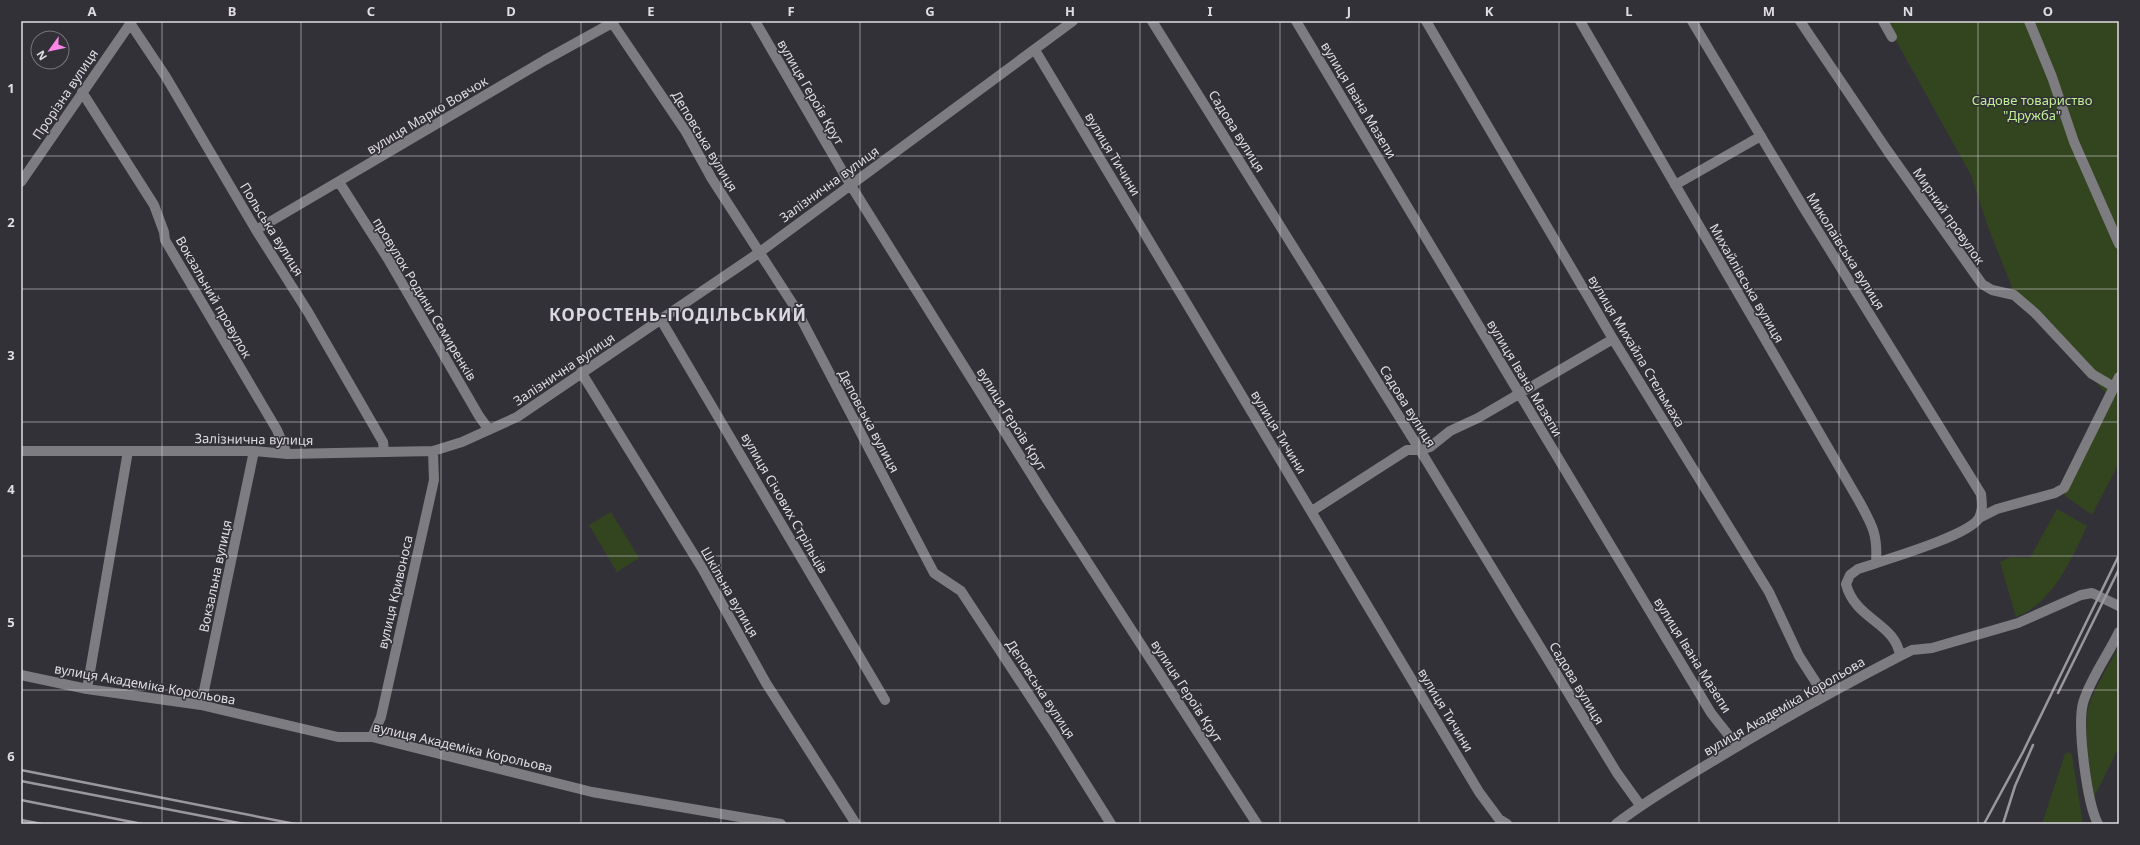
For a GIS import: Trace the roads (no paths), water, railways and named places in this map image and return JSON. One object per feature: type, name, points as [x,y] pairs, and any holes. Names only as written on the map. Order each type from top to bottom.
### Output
[{"type":"street","name":"вулиця Героїв Крут","points":[[755,21],[850,184],[1048,501],[1257,824]]},
{"type":"street","name":"Залізнична вулиця","points":[[21,451],[254,451],[288,454],[433,451],[462,442],[517,417],[581,372],[661,320],[760,252],[850,184],[1073,21]]},
{"type":"street","name":"Садова вулиця","points":[[1152,21],[1420,450],[1616,773],[1640,805]]},
{"type":"street","name":"вулиця Івана Мазепи","points":[[1296,21],[1711,713],[1737,746]]},
{"type":"street","name":"вулиця Михайла Стельмаха","points":[[1426,21],[1613,339],[1769,592],[1800,656],[1824,695]]},
{"type":"street","name":"Михайлівська вулиця","points":[[1580,21],[1859,501],[1871,523],[1877,543],[1876,562]]},
{"type":"street","name":"Миколаївська вулиця","points":[[1692,21],[1981,494],[1982,505],[1979,518]]},
{"type":"street","name":"Мирний провулок","points":[[1800,21],[1887,150],[1982,284],[1992,290],[2014,295],[2035,313],[2092,374],[2114,387]]},
{"type":"street","points":[[1883,21],[1892,37]]},
{"type":"street","points":[[2028,21],[2052,77],[2074,142],[2119,244]]},
{"type":"street","name":"Прорізна вулиця","points":[[21,182],[131,22]]},
{"type":"street","name":"Польська вулиця","points":[[131,22],[166,77],[256,230],[312,318],[383,442],[384,452]]},
{"type":"street","name":"вулиця Марко Вовчок","points":[[256,230],[611,22]]},
{"type":"street","name":"Деповська вулиця","points":[[611,22],[682,126],[712,179],[796,309],[934,573],[961,591],[1054,732],[1111,824]]},
{"type":"street","name":"вулиця Тичини","points":[[1035,50],[1479,792],[1499,819],[1507,824]]},
{"type":"street","name":"Вокзальний провулок","points":[[82,92],[154,205],[164,232],[165,240],[277,430],[288,454]]},
{"type":"street","points":[[1675,185],[1761,136]]},
{"type":"street","name":"провулок Родини Семиренків","points":[[339,182],[388,259],[479,416],[489,430]]},
{"type":"street","name":"вулиця Січових Стрільців","points":[[661,320],[885,700]]},
{"type":"street","points":[[1312,511],[1407,450],[1430,448],[1450,431],[1478,418],[1613,339]]},
{"type":"street","name":"Шкільна вулиця","points":[[581,372],[702,568],[766,683],[856,824]]},
{"type":"street","points":[[1900,656],[1900,649],[1892,635],[1856,606],[1849,596],[1846,584],[1850,575],[1858,569],[1876,562],[1924,548],[1968,527],[1979,518],[1997,509],[2055,494],[2064,488],[2119,377]]},
{"type":"street","points":[[87,689],[128,451]]},
{"type":"street","name":"Вокзальна вулиця","points":[[200,705],[254,451]]},
{"type":"street","name":"вулиця Кривоноса","points":[[372,737],[381,717],[434,480],[433,451]]},
{"type":"street","name":"вулиця Академіка Корольова","points":[[1616,824],[1640,805],[1737,746],[1824,695],[1912,650],[1932,648],[2018,624],[2081,595],[2092,594],[2118,606]]},
{"type":"street","points":[[2098,824],[2092,809],[2089,793],[2082,718],[2083,703],[2119,632]]},
{"type":"street","name":"вулиця Академіка Корольова","points":[[21,675],[87,689],[200,705],[338,737],[372,737],[592,792],[781,824]]},
{"type":"railway","points":[[1984,824],[2023,752],[2119,555]]},
{"type":"railway","points":[[2058,693],[2119,569]]},
{"type":"railway","points":[[2003,824],[2015,786],[2033,745]]},
{"type":"railway","points":[[21,770],[295,824]]},
{"type":"railway","points":[[21,781],[244,824]]},
{"type":"railway","points":[[21,800],[142,824]]},
{"type":"railway","points":[[21,820],[42,824]]},
{"type":"district","name":"КОРОСТЕНЬ-ПОДІЛЬСЬКИЙ","points":[[678,314]]},
{"type":"park label","name":"Садове товариство \"Дружба\"","points":[[2032,108]]}]
